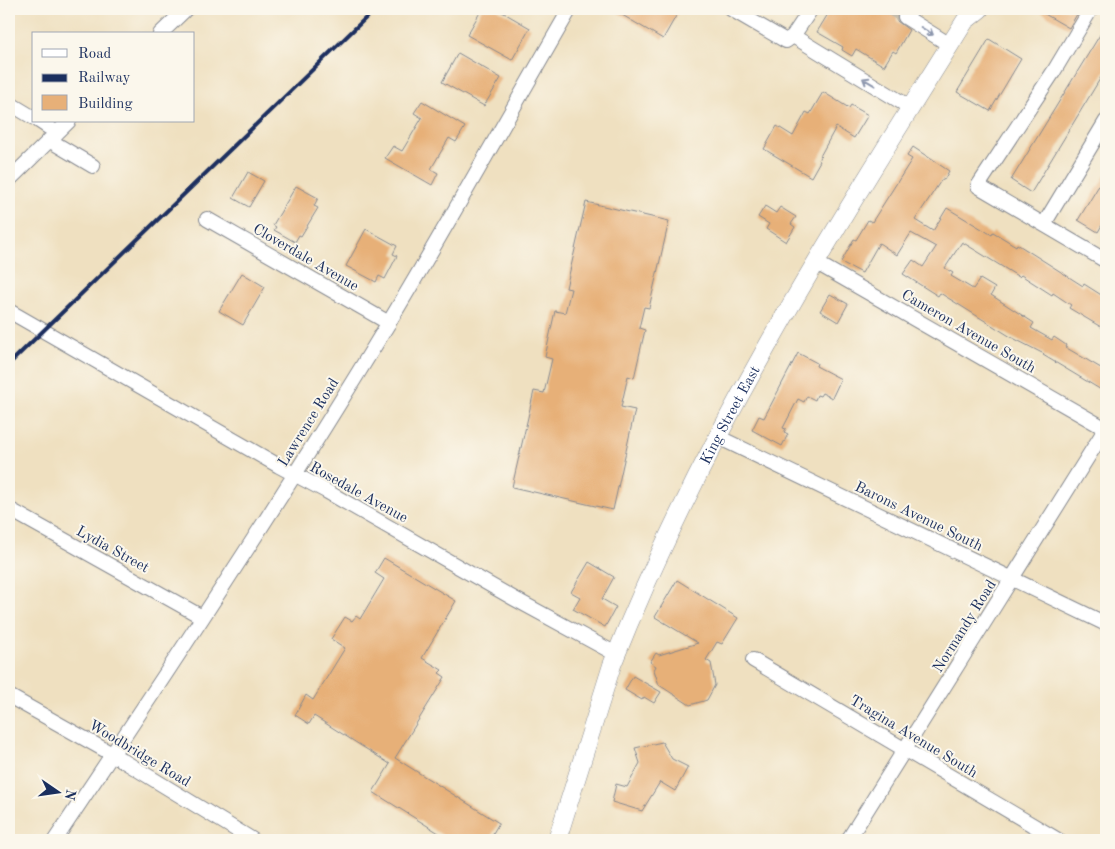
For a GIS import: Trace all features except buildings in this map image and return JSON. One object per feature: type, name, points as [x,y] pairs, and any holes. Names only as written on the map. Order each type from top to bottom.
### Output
[{"type":"main road","name":"King Street East","points":[[557,840],[616,654],[664,546],[718,437],[815,262],[967,15],[980,9]]},
{"type":"street","points":[[162,32],[186,9]]},
{"type":"street","name":"Lawrence Road","points":[[55,840],[294,475],[388,323],[570,9]]},
{"type":"street","points":[[731,9],[786,41],[793,36],[810,9]]},
{"type":"street","points":[[1091,9],[1054,71],[978,186],[1106,260]]},
{"type":"street","points":[[905,17],[950,45]]},
{"type":"street","points":[[793,36],[911,108]]},
{"type":"street","points":[[9,104],[32,117]]},
{"type":"street","points":[[1044,224],[1106,121]]},
{"type":"street","points":[[40,122],[53,137],[93,166]]},
{"type":"street","points":[[9,180],[68,122]]},
{"type":"street","name":"Cloverdale Avenue","points":[[207,219],[388,323]]},
{"type":"street","name":"Cameron Avenue South","points":[[815,262],[1106,429]]},
{"type":"street","name":"Rosedale Avenue","points":[[9,311],[294,475],[326,491],[513,598],[616,654]]},
{"type":"street","name":"Normandy Road","points":[[848,840],[1106,429]]},
{"type":"street","name":"Barons Avenue South","points":[[718,437],[1106,624]]},
{"type":"street","name":"Lydia Street","points":[[9,509],[202,617]]},
{"type":"street","name":"Tragina Avenue South","points":[[753,660],[1058,840]]},
{"type":"street","name":"Woodbridge Road","points":[[9,696],[112,754],[254,840]]},
{"type":"tunnel","points":[[891,9],[905,17]]},
{"type":"railway","points":[[9,364],[375,9]]}]
